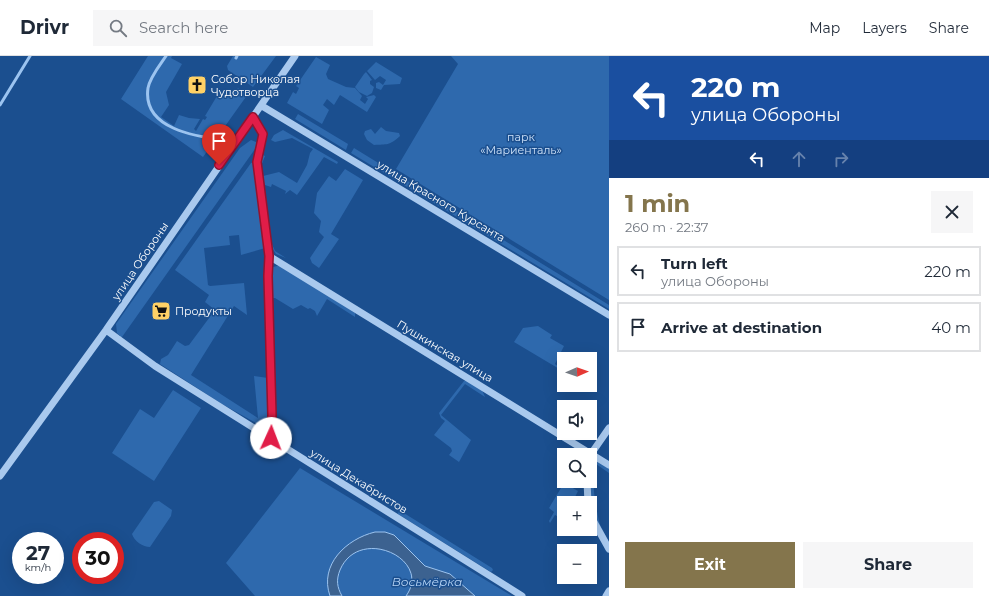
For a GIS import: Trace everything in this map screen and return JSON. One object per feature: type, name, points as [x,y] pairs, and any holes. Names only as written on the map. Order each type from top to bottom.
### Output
[{"type":"street","name":"улица Обороны","points":[[0,476],[106,330],[262,106],[295,56]]},
{"type":"street","name":"улица Красного Курсанта","points":[[262,106],[609,315]]},
{"type":"street","points":[[253,117],[263,134],[257,162],[269,256],[268,276],[272,415],[271,438]]},
{"type":"street","name":"Пушкинская улица","points":[[269,256],[575,448]]},
{"type":"street","name":"улица Декабристов","points":[[106,330],[154,366],[522,596]]},
{"type":"street","points":[[597,448],[609,428]]},
{"type":"street","name":"Пушкинская улица","points":[[597,460],[609,465]]},
{"type":"street","points":[[597,527],[609,549]]},
{"type":"street","points":[[606,596],[609,591]]},
{"type":"green space","points":[[148,56],[172,56],[171,58],[182,64],[166,92],[169,105],[161,117],[174,126],[179,115],[200,119],[194,129],[196,131],[203,119],[205,120],[207,117],[205,116],[220,91],[233,96],[238,88],[248,94],[203,157],[121,99]]},
{"type":"green space","points":[[233,56],[276,56],[253,87],[228,70],[227,66]]},
{"type":"green space","name":"парк «Мариенталь»","points":[[451,56],[609,56],[609,300],[396,169],[458,64]]},
{"type":"green space","points":[[316,57],[330,65],[326,74],[328,79],[346,87],[355,88],[362,96],[360,100],[365,104],[368,99],[366,97],[374,95],[376,97],[367,112],[340,95],[334,105],[327,99],[323,105],[329,110],[322,124],[287,103],[293,92],[296,94],[299,88],[296,86]]},
{"type":"green space","points":[[376,62],[402,78],[400,84],[384,85],[381,90],[376,88],[376,83],[379,82],[383,85],[386,80],[380,76],[375,80],[367,71]]},
{"type":"green space","points":[[366,72],[372,80],[370,81],[370,84],[374,87],[372,93],[367,96],[359,92],[355,87]]},
{"type":"green space","points":[[298,114],[348,144],[346,150],[295,119]]},
{"type":"green space","points":[[381,127],[386,131],[399,133],[400,136],[390,143],[374,145],[367,140],[364,134],[365,131],[371,129],[375,134]]},
{"type":"green space","points":[[283,130],[338,162],[337,164],[324,157],[297,195],[290,190],[285,194],[286,191],[272,184],[271,187],[265,185],[264,182],[271,242],[275,251],[286,258],[276,254],[269,243],[260,165],[263,155],[265,156],[261,166],[263,176],[279,172],[297,183],[307,165],[310,153],[313,149],[292,138],[275,142],[271,140],[274,135]]},
{"type":"green space","points":[[251,140],[256,142],[257,146],[122,337],[120,337],[117,333],[116,324],[240,148]]},
{"type":"green space","points":[[354,148],[609,305],[609,309],[351,153]]},
{"type":"green space","points":[[254,162],[265,248],[241,255],[239,235],[229,236],[230,245],[204,248],[208,285],[244,283],[247,315],[234,306],[191,375],[258,418],[254,376],[268,378],[269,419],[268,423],[263,427],[222,404],[160,364],[161,359],[168,355],[177,341],[185,346],[189,345],[215,310],[205,302],[209,295],[175,270],[251,163]]},
{"type":"green space","points":[[345,169],[363,180],[331,234],[339,239],[319,268],[312,263],[310,258],[324,237],[319,232],[321,221],[314,213],[317,193],[329,176],[336,181]]},
{"type":"green space","points":[[282,266],[355,313],[355,317],[327,299],[317,316],[315,311],[310,308],[308,309],[301,305],[293,309],[275,298],[270,298],[270,274],[273,267]]},
{"type":"green space","points":[[538,326],[552,335],[550,338],[564,346],[561,352],[557,352],[557,360],[555,364],[557,368],[514,342],[523,328]]},
{"type":"green space","points":[[464,381],[467,381],[482,390],[485,397],[465,384],[441,415],[471,440],[459,462],[449,455],[452,451],[451,448],[434,435],[445,421],[441,418],[439,413]]},
{"type":"green space","points":[[173,390],[201,408],[154,481],[112,453],[140,409],[154,418]]},
{"type":"green space","points":[[597,461],[609,467],[609,473],[597,465]]},
{"type":"green space","points":[[300,468],[512,596],[255,596],[226,563]]},
{"type":"green space","points":[[561,488],[573,488],[578,491],[576,496],[557,496],[557,516],[555,515],[550,523],[549,521],[554,512],[549,508]]},
{"type":"green space","points":[[589,488],[594,488],[595,496],[590,496]]},
{"type":"green space","points":[[159,501],[172,510],[171,516],[150,547],[145,546],[139,543],[132,534],[154,502]]},
{"type":"green space","points":[[399,510],[493,570],[491,572],[398,514]]},
{"type":"green space","points":[[597,510],[601,528],[608,540],[609,547],[597,521]]},
{"type":"water","name":"Восьмёрка","points":[[375,532],[385,532],[394,535],[425,566],[450,574],[475,596],[406,596],[412,582],[410,570],[402,560],[390,552],[376,549],[362,550],[349,557],[340,570],[338,577],[338,586],[342,596],[330,596],[328,574],[338,555],[345,547],[354,541],[364,535]]},
{"type":"waterway","points":[[0,105],[30,56]]},
{"type":"waterway","points":[[166,56],[153,75],[148,88],[148,102],[154,113],[162,122],[187,133],[225,140]]},
{"type":"place","name":"Собор Николая Чудотворца","points":[[197,85]]},
{"type":"place","name":"Продукты","points":[[161,311]]},
{"type":"route","points":[[219,165],[253,117],[263,134],[257,162],[269,256],[268,276],[272,415],[271,438]]}]
